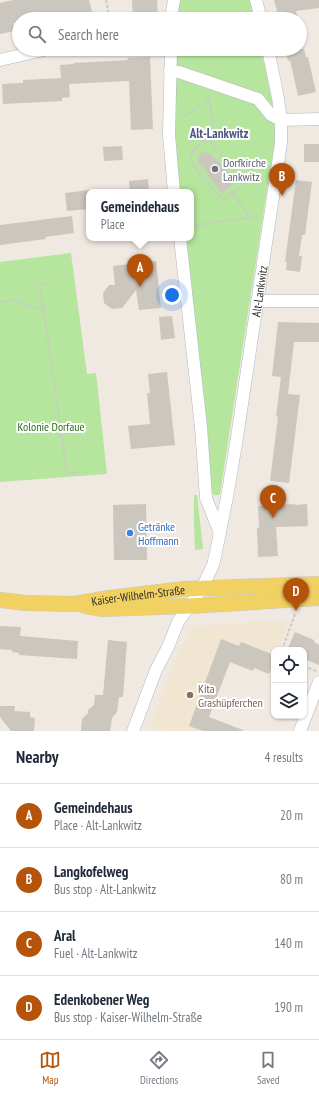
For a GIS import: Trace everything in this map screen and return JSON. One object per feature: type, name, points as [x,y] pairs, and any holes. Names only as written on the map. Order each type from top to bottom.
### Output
[{"type":"main road","name":"Kaiser-Wilhelm-Straße","points":[[74,604],[109,598],[202,588],[319,584]]},
{"type":"main road","name":"Kaiser-Wilhelm-Straße","points":[[0,600],[26,603],[74,604],[101,609],[189,606],[319,598]]},
{"type":"street","points":[[172,12],[174,0]]},
{"type":"street","points":[[256,0],[259,12]]},
{"type":"street","points":[[0,60],[17,56]]},
{"type":"street","points":[[171,56],[169,135],[174,189]]},
{"type":"street","name":"Alt-Lankwitz","points":[[202,588],[213,565],[230,480],[281,143],[281,120],[269,56]]},
{"type":"street","points":[[170,72],[176,71],[258,99],[271,115],[281,120],[319,119]]},
{"type":"street","points":[[180,241],[206,498],[220,533]]},
{"type":"street","points":[[257,301],[319,301]]},
{"type":"street","name":"Kaiser-Wilhelm-Straße","points":[[189,606],[202,588]]},
{"type":"street","points":[[133,731],[160,661],[168,647],[178,622],[189,606]]},
{"type":"street","points":[[300,731],[319,682]]},
{"type":"path","points":[[106,0],[109,12]]},
{"type":"path","points":[[208,93],[213,120],[210,143]]},
{"type":"path","points":[[177,122],[209,100]]},
{"type":"path","points":[[205,142],[210,143],[215,147],[244,184],[233,193],[223,201],[193,165],[190,154],[193,149],[205,142]]},
{"type":"path","points":[[229,188],[249,217]]},
{"type":"path","points":[[194,226],[270,214]]},
{"type":"path","points":[[49,283],[39,285],[67,474],[81,472]]},
{"type":"path","points":[[0,302],[14,300],[44,311]]},
{"type":"path","points":[[283,647],[295,614]]},
{"type":"path","points":[[307,667],[319,672]]},
{"type":"shaded area","name":"Kita Grashüpferchen","points":[[289,621],[279,647],[271,647],[271,669],[269,674],[254,668],[253,671],[230,663],[209,717],[206,716],[200,731],[162,731],[150,726],[179,649],[194,626],[232,624],[241,627],[243,623]]},
{"type":"green space","points":[[180,0],[250,0],[253,12],[178,12]]},
{"type":"green space","points":[[176,56],[262,56],[274,112],[274,151],[219,495],[214,495],[212,493],[184,241],[194,241],[194,189],[179,189],[174,146]]},
{"type":"green space","name":"Kolonie Dorfaue","points":[[71,253],[87,374],[96,373],[107,474],[0,482],[0,262]]},
{"type":"green space","points":[[194,495],[197,495],[203,549],[195,550],[194,523]]},
{"type":"building","points":[[13,0],[89,0],[92,12],[12,12],[12,32],[0,34],[0,3]]},
{"type":"building","points":[[132,0],[157,0],[158,12],[133,12]]},
{"type":"building","points":[[274,0],[319,0],[319,8],[296,12],[277,12]]},
{"type":"building","points":[[287,56],[308,57],[316,92],[298,96],[290,60],[288,61]]},
{"type":"building","points":[[150,57],[153,129],[131,130],[129,81],[69,84],[70,97],[62,98],[62,101],[3,104],[2,84],[23,83],[23,80],[61,78],[60,65]]},
{"type":"building","points":[[304,144],[319,144],[319,162],[304,162]]},
{"type":"building","points":[[122,146],[123,160],[104,161],[103,147]]},
{"type":"building","name":"Dorfkirche Lankwitz","points":[[203,152],[210,153],[220,164],[221,163],[236,181],[222,193],[198,162],[199,156]]},
{"type":"building","points":[[148,179],[149,189],[130,189],[129,181]]},
{"type":"building","points":[[296,180],[312,182],[305,235],[302,235],[299,256],[302,256],[300,272],[286,270],[287,262],[285,262]]},
{"type":"building","points":[[86,190],[86,209],[67,211],[65,193]]},
{"type":"building","points":[[72,216],[74,233],[45,237],[46,239],[0,245],[0,225]]},
{"type":"building","points":[[156,261],[161,308],[139,310],[136,290],[122,308],[112,309],[104,303],[103,293],[109,285],[115,285],[113,266]]},
{"type":"building","points":[[172,316],[175,338],[161,340],[159,317]]},
{"type":"building","points":[[278,322],[319,323],[319,342],[294,342],[288,394],[300,395],[289,483],[270,481],[278,417],[276,416],[281,377],[272,376]]},
{"type":"building","points":[[167,372],[175,445],[131,449],[128,426],[150,424],[147,393],[150,393],[148,374]]},
{"type":"building","name":"Getränke Hoffmann","points":[[146,504],[147,560],[114,560],[113,505]]},
{"type":"building","points":[[307,504],[308,526],[276,527],[278,556],[258,557],[258,506]]},
{"type":"building","points":[[0,626],[21,627],[20,636],[78,641],[77,659],[19,655],[19,653],[12,652],[12,650],[0,649]]},
{"type":"building","points":[[295,632],[314,640],[314,642],[319,645],[319,665],[307,660],[307,647],[288,647]]},
{"type":"building","points":[[221,639],[239,646],[241,642],[271,654],[271,669],[269,674],[254,668],[253,671],[230,662],[209,717],[243,731],[203,731],[189,726]]},
{"type":"building","points":[[108,640],[127,642],[123,697],[119,697],[117,712],[112,718],[110,731],[81,731],[82,719],[88,713],[88,710],[94,705],[95,695],[103,695]]},
{"type":"building","points":[[0,706],[15,706],[14,711],[30,712],[30,717],[35,718],[34,731],[11,731],[0,717]]},
{"type":"place","name":"Dorfkirche Lankwitz","points":[[215,169]]},
{"type":"place","name":"Langkofelweg","points":[[282,196]]},
{"type":"place","name":"Gemeindehaus","points":[[140,287]]},
{"type":"place","name":"Aral","points":[[273,518]]},
{"type":"place","name":"Getränke Hoffmann","points":[[130,533]]},
{"type":"place","name":"Edenkobener Weg","points":[[296,611]]},
{"type":"place","name":"Kita Grashüpferchen","points":[[190,695]]},
{"type":"district","name":"Alt-Lankwitz","points":[[219,133]]}]
